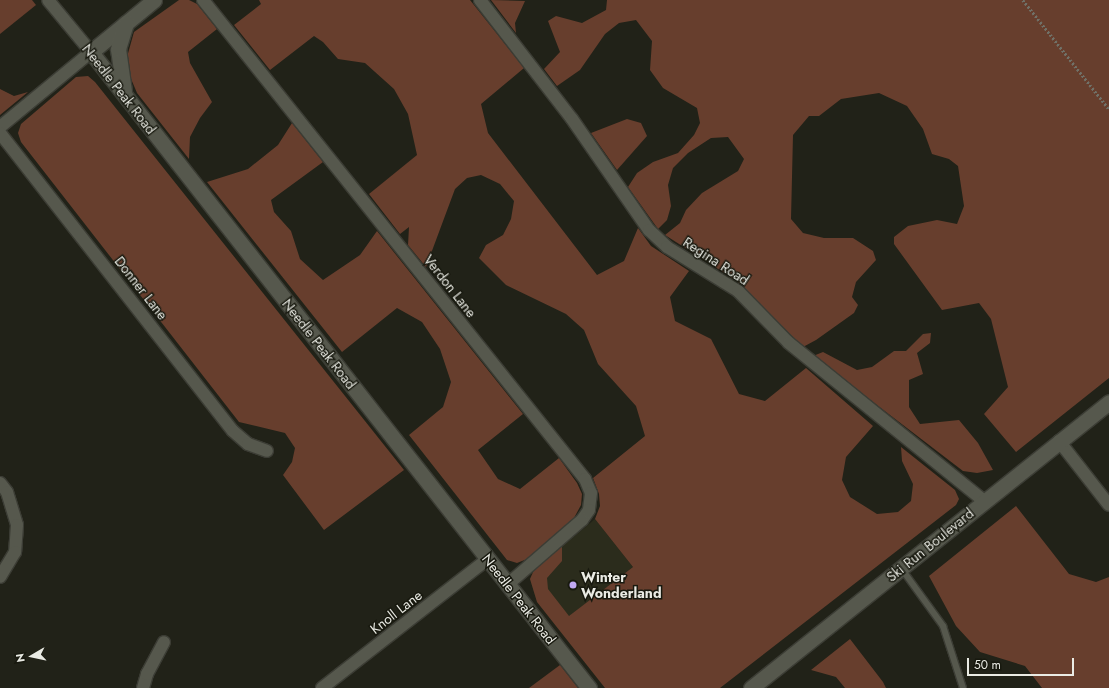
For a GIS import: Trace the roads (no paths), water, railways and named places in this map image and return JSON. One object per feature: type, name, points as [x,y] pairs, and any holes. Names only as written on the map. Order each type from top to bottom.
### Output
[{"type":"street","name":"Needle Peak Road","points":[[48,0],[91,52],[589,688]]},
{"type":"street","points":[[0,127],[154,0]]},
{"type":"street","name":"Verdon Lane","points":[[203,0],[585,479],[591,493],[589,510],[582,520],[508,584]]},
{"type":"street","name":"Regina Road","points":[[480,0],[572,119],[649,230],[667,248],[738,291],[789,343],[984,501]]},
{"type":"street","points":[[125,96],[120,83],[118,49],[126,23]]},
{"type":"street","name":"Donner Lane","points":[[0,133],[233,431],[248,444],[267,451]]},
{"type":"street","name":"Ski Run Boulevard","points":[[756,686],[984,501],[1109,402]]},
{"type":"street","points":[[1059,441],[1109,505]]},
{"type":"street","points":[[0,483],[7,492],[17,525],[15,552],[0,577]]},
{"type":"street","name":"Knoll Lane","points":[[322,688],[488,559]]},
{"type":"street","points":[[144,688],[147,674],[164,642]]},
{"type":"lane","points":[[901,568],[943,626],[962,688]]},
{"type":"place","name":"Winter Wonderland","points":[[573,585]]}]
